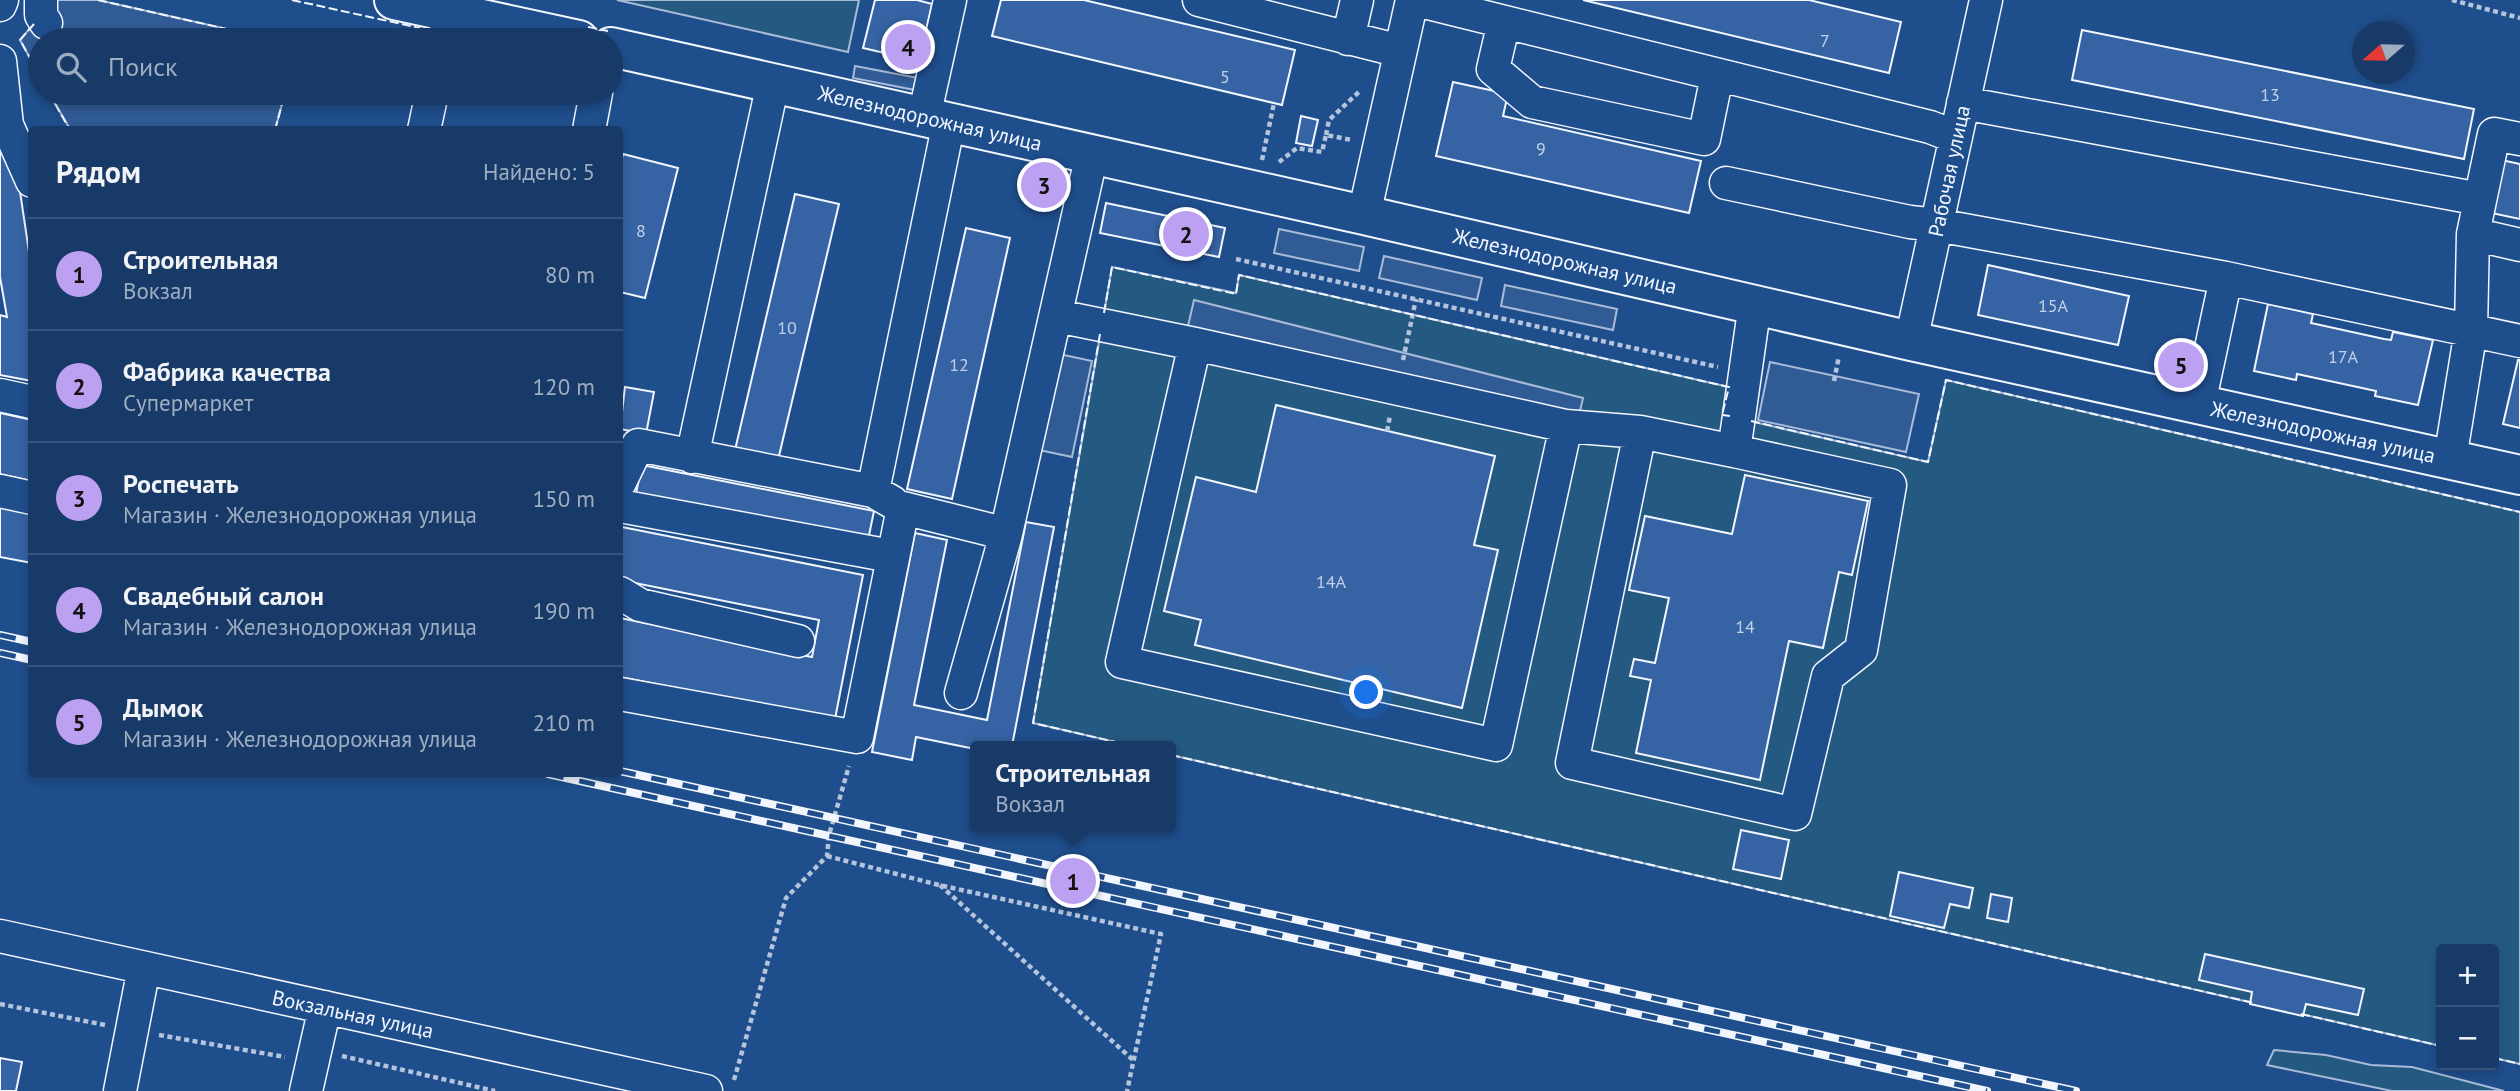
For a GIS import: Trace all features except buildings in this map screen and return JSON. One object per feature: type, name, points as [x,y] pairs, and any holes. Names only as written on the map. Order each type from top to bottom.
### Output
[{"type":"main road","points":[[394,0],[457,17],[515,28]]},
{"type":"main road","name":"Железнодорожная улица","points":[[623,50],[1364,215],[1911,341],[2520,475]]},
{"type":"street","points":[[873,491],[936,119],[950,0]]},
{"type":"street","points":[[1199,0],[1400,51]]},
{"type":"street","points":[[1348,39],[1357,0]]},
{"type":"street","points":[[1364,215],[1414,0],[1930,127],[1956,137]]},
{"type":"street","name":"Рабочая улица","points":[[1911,341],[1986,0]]},
{"type":"street","points":[[1504,22],[1493,69],[1532,102],[1704,139],[1717,76]]},
{"type":"street","points":[[0,61],[7,125],[28,172]]},
{"type":"street","points":[[692,457],[773,83]]},
{"type":"street","points":[[1963,103],[2480,199]]},
{"type":"street","points":[[425,126],[429,105]]},
{"type":"street","points":[[590,126],[594,105]]},
{"type":"street","points":[[2450,459],[2471,330],[2473,234],[2494,134],[2520,139]]},
{"type":"street","points":[[961,693],[1005,538],[1092,154]]},
{"type":"street","points":[[1726,184],[1910,222],[2226,278],[2520,341]]},
{"type":"street","points":[[2473,234],[2520,244]]},
{"type":"street","points":[[2199,404],[2226,278]]},
{"type":"street","points":[[1734,451],[1755,304]]},
{"type":"street","points":[[1056,316],[1566,426],[1640,432],[1889,485],[1861,650],[1828,676],[1795,814],[1572,763],[1640,432]]},
{"type":"street","points":[[1195,344],[1122,662],[1496,745],[1566,426]]},
{"type":"street","points":[[0,395],[28,401]]},
{"type":"street","points":[[623,476],[638,445],[873,491],[903,508],[991,530],[1005,538]]},
{"type":"street","points":[[0,491],[28,497]]},
{"type":"street","points":[[623,507],[891,556]]},
{"type":"street","points":[[623,695],[857,737],[891,556],[903,508]]},
{"type":"street","points":[[623,595],[640,605],[798,641]]},
{"type":"street","name":"Вокзальная улица","points":[[0,936],[706,1091]]},
{"type":"street","points":[[120,1091],[144,968]]},
{"type":"street","points":[[309,1077],[326,1007]]},
{"type":"path","points":[[2452,0],[2520,18]]},
{"type":"path","points":[[1278,163],[1297,148],[1322,152],[1329,120],[1365,87],[1362,100]]},
{"type":"path","points":[[1261,169],[1273,103]]},
{"type":"path","points":[[1326,135],[1353,140],[1351,152]]},
{"type":"path","points":[[1236,259],[1729,369]]},
{"type":"path","points":[[731,1091],[786,898],[827,856],[830,835],[857,737]]},
{"type":"path","points":[[827,856],[939,885],[1161,934],[1127,1091]]},
{"type":"path","points":[[939,885],[1134,1060]]},
{"type":"path","points":[[0,1004],[132,1031],[309,1077],[322,1064],[326,1052],[495,1091]]},
{"type":"shaded area","points":[[48,0],[98,0],[223,28],[30,28],[41,15]]},
{"type":"shaded area","points":[[617,0],[859,0],[848,52]]},
{"type":"shaded area","points":[[28,30],[28,54],[20,40]]},
{"type":"shaded area","points":[[855,66],[918,78],[915,90],[853,78]]},
{"type":"shaded area","points":[[56,105],[282,105],[276,126],[68,126]]},
{"type":"shaded area","points":[[1279,229],[1364,247],[1359,271],[1274,253]]},
{"type":"shaded area","points":[[1384,256],[1482,278],[1477,300],[1379,278]]},
{"type":"shaded area","points":[[1112,267],[1236,293],[1239,275],[1729,387],[1723,415],[1928,462],[1946,380],[2520,512],[2520,1064],[2499,1059],[2499,944],[2436,944],[2436,1045],[1176,756],[1176,741],[1111,741],[1033,723]]},
{"type":"shaded area","points":[[1505,285],[1617,309],[1613,330],[1501,306]]},
{"type":"shaded area","points":[[1194,300],[1583,398],[1577,424],[1188,326]]},
{"type":"shaded area","points":[[1059,354],[1092,361],[1072,457],[1039,450]]},
{"type":"shaded area","points":[[1770,362],[1919,394],[1906,452],[1758,420]]},
{"type":"shaded area","points":[[2274,1050],[2326,1055],[2371,1065],[2412,1067],[2504,1091],[2392,1091],[2267,1065]]},
{"type":"railway","points":[[0,635],[28,641]]},
{"type":"railway","points":[[0,653],[28,659]]},
{"type":"railway","points":[[623,772],[2076,1091]]},
{"type":"railway","points":[[562,777],[1987,1091]]},
{"type":"fence","points":[[98,0],[223,28]]},
{"type":"fence","points":[[292,0],[420,28]]},
{"type":"fence","points":[[30,28],[34,24]]},
{"type":"fence","points":[[588,27],[593,28]]},
{"type":"fence","points":[[28,31],[20,40],[28,54]]},
{"type":"fence","points":[[56,105],[68,126]]},
{"type":"fence","points":[[276,126],[282,105]]},
{"type":"fence","points":[[1104,313],[1112,267],[1236,294],[1239,275],[1729,387],[1722,415],[1730,416]]},
{"type":"fence","points":[[1100,334],[1033,723],[1111,741]]},
{"type":"fence","points":[[1751,421],[1928,462],[1946,380],[2520,512]]},
{"type":"fence","points":[[1176,756],[2254,1003]]},
{"type":"fence","points":[[2301,1014],[2436,1045]]},
{"type":"fence","points":[[2499,1059],[2520,1064]]},
{"type":"place","name":"Свадебный салон","points":[[908,47]]},
{"type":"place","name":"Роспечать","points":[[1044,185]]},
{"type":"place","name":"Фабрика качества","points":[[1186,234]]},
{"type":"place","name":"Дымок","points":[[2181,365]]},
{"type":"place","name":"Строительная","points":[[1073,881]]}]
